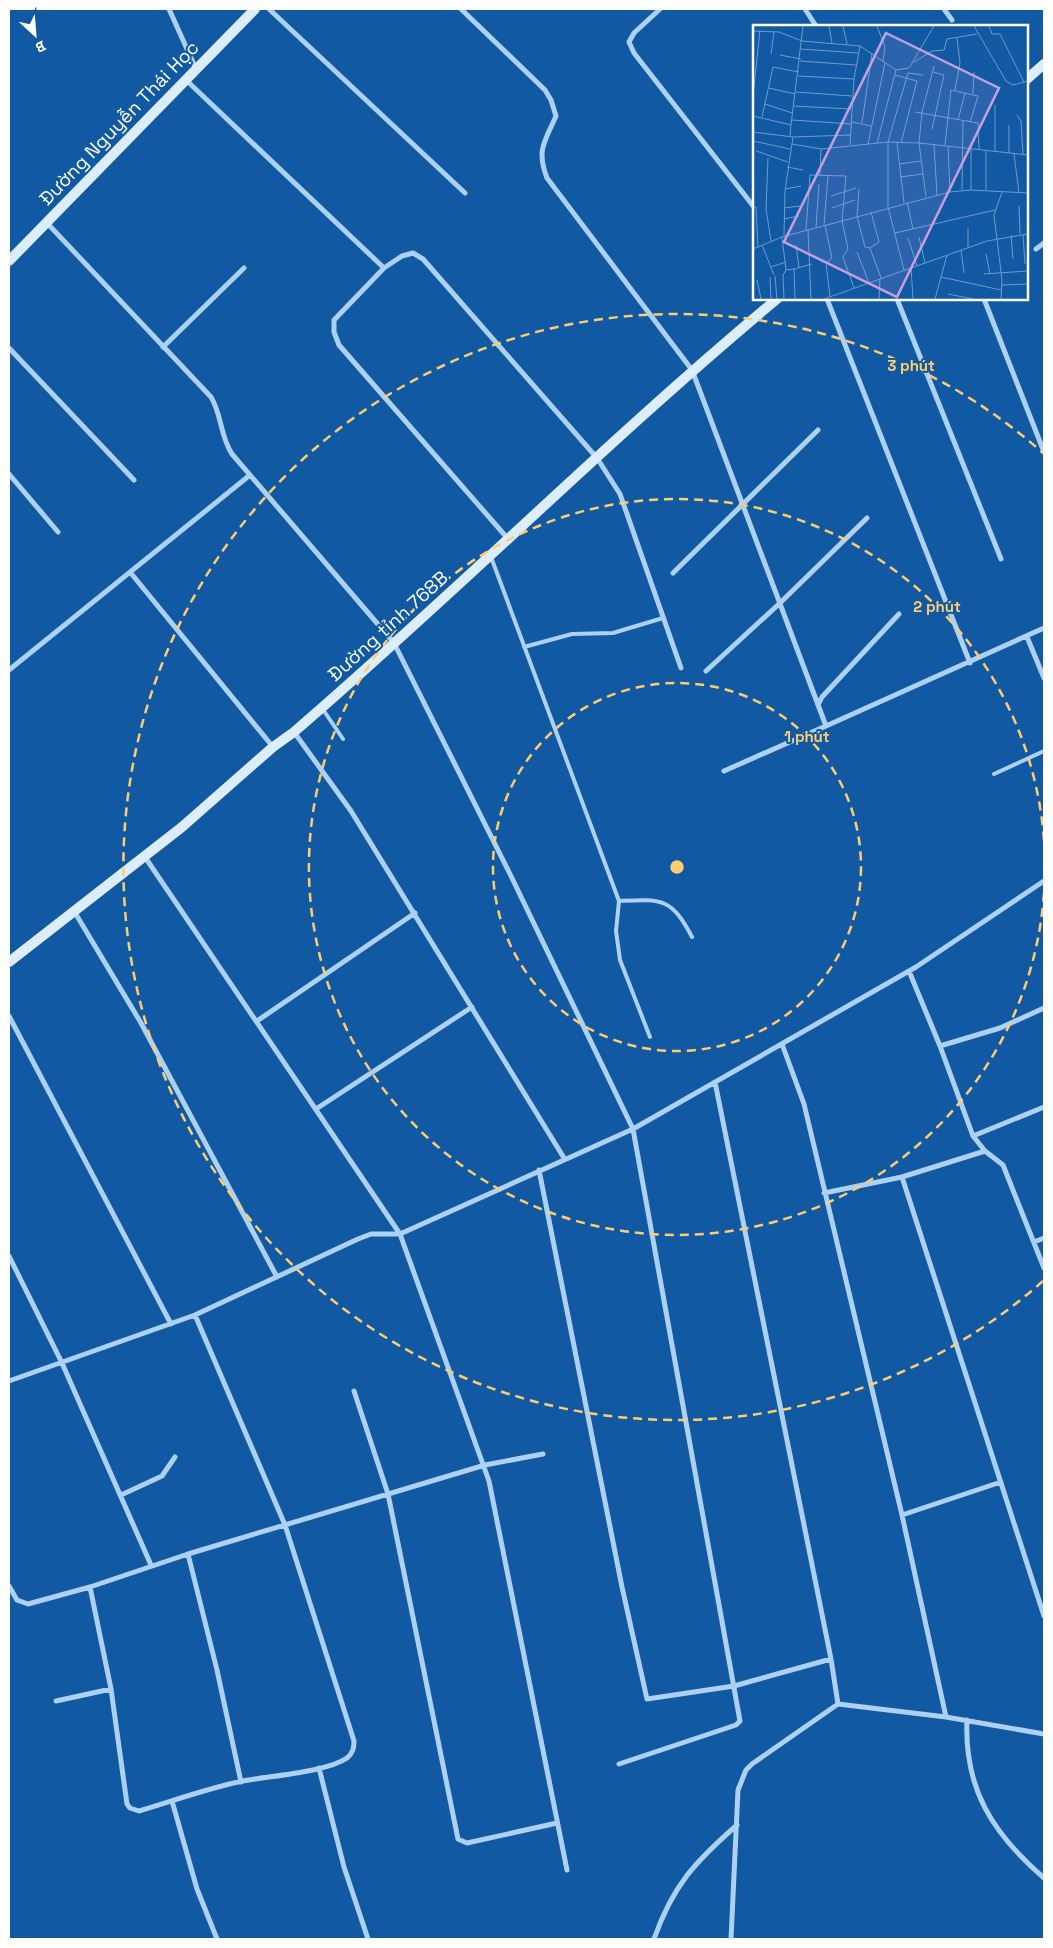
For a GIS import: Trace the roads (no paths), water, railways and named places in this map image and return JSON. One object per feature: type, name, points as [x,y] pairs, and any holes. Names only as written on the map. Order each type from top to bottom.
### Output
[{"type":"street","points":[[169,9],[196,69]]},
{"type":"street","name":"Đường Nguyễn Thái Học","points":[[9,261],[255,9]]},
{"type":"street","points":[[269,9],[465,193]]},
{"type":"street","points":[[461,9],[544,90],[556,116],[542,146],[541,162],[547,178],[692,370],[826,726]]},
{"type":"street","points":[[660,9],[634,33],[629,42],[634,53],[753,207]]},
{"type":"street","points":[[804,9],[815,25]]},
{"type":"street","points":[[944,9],[952,20]]},
{"type":"street","points":[[1028,77],[1044,64]]},
{"type":"street","points":[[186,80],[384,268]]},
{"type":"street","points":[[46,222],[211,397],[217,406],[226,444],[250,475],[394,643],[511,876],[633,1129],[734,1686],[739,1723],[619,1764]]},
{"type":"street","points":[[1036,249],[1044,243]]},
{"type":"street","points":[[509,540],[339,346],[334,332],[334,320],[384,268],[402,256],[413,253],[423,259],[597,458],[620,494],[681,668]]},
{"type":"street","points":[[162,347],[244,268]]},
{"type":"street","name":"Đường tỉnh 768B","points":[[9,962],[145,857],[273,747],[322,708],[491,557],[692,370],[777,300]]},
{"type":"street","points":[[827,300],[970,663]]},
{"type":"street","points":[[897,300],[1001,559]]},
{"type":"street","points":[[984,300],[1044,452]]},
{"type":"street","points":[[9,348],[134,480]]},
{"type":"street","points":[[673,572],[818,430]]},
{"type":"street","points":[[9,474],[58,532]]},
{"type":"street","points":[[9,670],[250,475]]},
{"type":"street","points":[[706,671],[780,603],[866,518]]},
{"type":"street","points":[[130,572],[273,747]]},
{"type":"street","points":[[818,706],[822,697],[898,614]]},
{"type":"street","points":[[724,771],[970,663],[1044,628]]},
{"type":"street","points":[[1027,637],[1044,678]]},
{"type":"street","points":[[294,732],[351,811],[564,1158]]},
{"type":"street","points":[[145,857],[400,1234],[485,1465],[567,1870]]},
{"type":"street","points":[[9,1381],[195,1315],[358,1238],[371,1234],[400,1234],[564,1158],[633,1129],[909,971],[1044,881]]},
{"type":"street","points":[[74,911],[141,1023],[277,1277]]},
{"type":"street","points":[[257,1021],[415,913]]},
{"type":"street","points":[[909,971],[940,1046],[973,1136],[985,1151],[1003,1165],[1044,1268]]},
{"type":"street","points":[[316,1109],[472,1007]]},
{"type":"street","points":[[940,1046],[1000,1028],[1044,1008]]},
{"type":"street","points":[[9,1016],[171,1324]]},
{"type":"street","points":[[782,1044],[804,1104],[902,1515],[946,1717]]},
{"type":"street","points":[[715,1082],[832,1659],[838,1704]]},
{"type":"street","points":[[973,1136],[1044,1107]]},
{"type":"street","points":[[824,1193],[902,1177],[985,1151]]},
{"type":"street","points":[[539,1170],[615,1550],[647,1699],[734,1686],[832,1659]]},
{"type":"street","points":[[902,1177],[1044,1616]]},
{"type":"street","points":[[1034,1242],[1044,1238]]},
{"type":"street","points":[[9,1256],[62,1363],[151,1565]]},
{"type":"street","points":[[90,1587],[111,1688],[126,1804],[130,1808],[139,1811],[241,1782],[319,1768],[349,1757],[354,1749],[354,1741],[286,1525],[195,1315]]},
{"type":"street","points":[[354,1391],[388,1494],[458,1839],[467,1843],[557,1824]]},
{"type":"street","points":[[9,1586],[17,1600],[28,1604],[90,1587],[151,1565],[485,1465],[543,1454]]},
{"type":"street","points":[[120,1495],[162,1476],[175,1457]]},
{"type":"street","points":[[902,1515],[1001,1482]]},
{"type":"street","points":[[188,1554],[217,1670],[241,1782]]},
{"type":"street","points":[[56,1701],[111,1688]]},
{"type":"street","points":[[731,1939],[738,1790],[746,1770],[838,1704],[967,1720],[1044,1734]]},
{"type":"street","points":[[967,1720],[966,1745],[968,1765],[983,1806],[1002,1834],[1044,1878]]},
{"type":"street","points":[[319,1768],[353,1898],[368,1939]]},
{"type":"street","points":[[172,1801],[197,1889],[217,1939]]},
{"type":"street","points":[[654,1939],[672,1897],[684,1879],[700,1858],[737,1825]]},
{"type":"lane","points":[[491,557],[619,901],[616,931],[620,960],[650,1038]]},
{"type":"lane","points":[[524,647],[572,634],[613,633],[663,618]]},
{"type":"lane","points":[[322,708],[343,739]]},
{"type":"lane","points":[[994,774],[1044,751]]},
{"type":"lane","points":[[619,901],[649,900],[667,903],[684,923],[692,937]]}]
